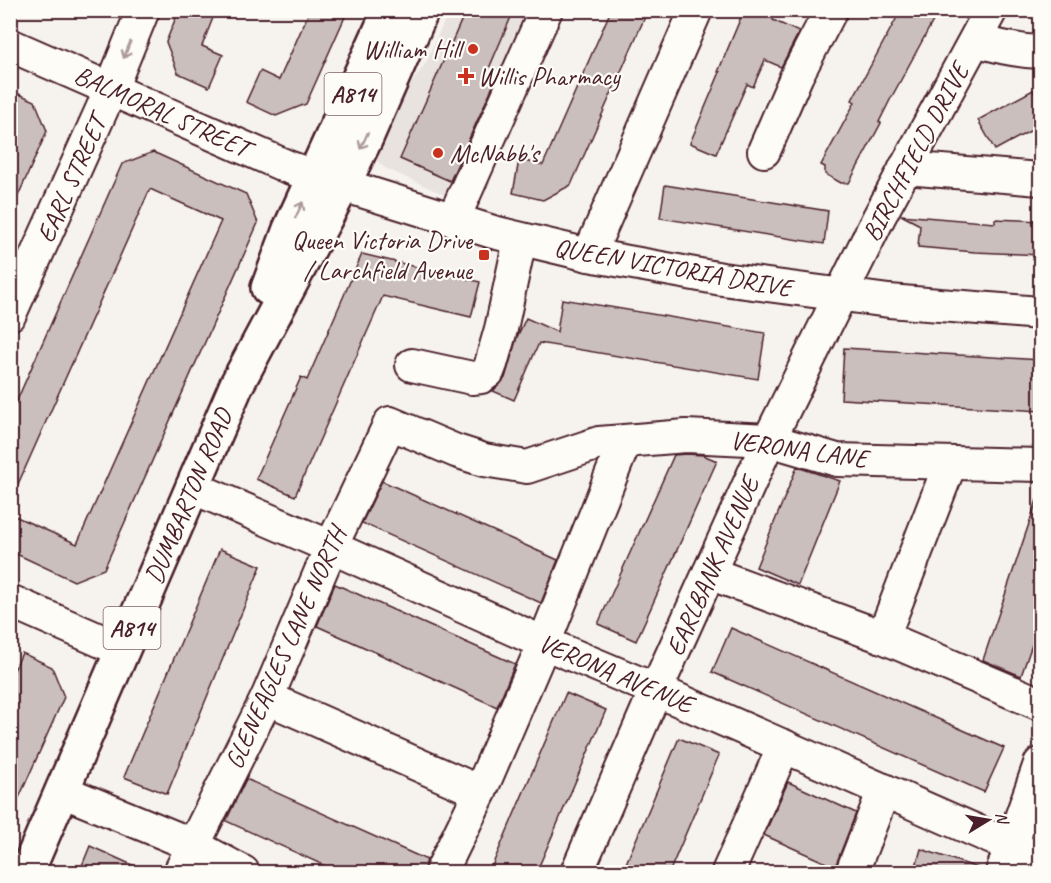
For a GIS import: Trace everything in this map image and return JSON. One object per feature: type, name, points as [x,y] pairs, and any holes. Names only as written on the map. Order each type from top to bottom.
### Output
[{"type":"main road","name":"DUMBARTON ROAD","points":[[328,181],[390,10]]},
{"type":"main road","name":"DUMBARTON ROAD","points":[[27,873],[237,384],[266,293],[290,229],[328,181],[365,140],[422,10]]},
{"type":"street","name":"EARL STREET","points":[[10,314],[111,89],[143,10]]},
{"type":"street","points":[[453,220],[546,10]]},
{"type":"street","points":[[589,255],[696,10]]},
{"type":"street","points":[[764,151],[797,75],[831,10]]},
{"type":"street","name":"BIRCHFIELD DRIVE","points":[[840,295],[904,168],[992,10]]},
{"type":"street","points":[[976,40],[1001,48],[1041,52]]},
{"type":"street","name":"BALMORAL STREET","points":[[10,45],[288,167],[328,181]]},
{"type":"street","points":[[904,168],[1041,179]]},
{"type":"street","name":"QUEEN VICTORIA DRIVE","points":[[328,181],[520,240],[589,255],[722,279],[889,302],[1041,313]]},
{"type":"street","points":[[412,365],[472,378],[481,377],[488,372],[501,329],[520,240]]},
{"type":"street","name":"EARLBANK AVENUE","points":[[577,873],[656,690],[769,440],[840,295]]},
{"type":"street","name":"VERONA LANE","points":[[390,423],[456,451],[484,460],[527,467],[599,443],[686,436],[769,440],[837,460],[1041,465]]},
{"type":"street","name":"GLENEAGLES LANE NORTH","points":[[186,859],[267,698],[331,547],[390,423]]},
{"type":"street","points":[[441,873],[480,792],[544,643],[625,441]]},
{"type":"street","points":[[883,637],[950,464]]},
{"type":"street","name":"VERONA AVENUE","points":[[192,487],[884,790],[1007,859],[1041,859]]},
{"type":"street","points":[[709,573],[883,637],[1041,704]]},
{"type":"street","points":[[10,601],[122,650]]},
{"type":"street","points":[[267,698],[480,792]]},
{"type":"street","points":[[728,873],[784,746]]},
{"type":"street","points":[[1007,859],[1041,764]]},
{"type":"street","points":[[852,873],[884,790]]},
{"type":"street","points":[[62,791],[186,859],[243,873]]},
{"type":"shaded area","points":[[449,11],[536,11],[449,197],[385,168],[378,162],[374,152],[397,103],[425,64]]},
{"type":"building","points":[[179,10],[216,10],[202,46],[223,55],[209,87],[178,73],[166,42]]},
{"type":"building","points":[[310,10],[348,10],[306,104],[276,116],[246,102],[260,71],[279,80]]},
{"type":"building","points":[[466,10],[514,10],[487,73],[497,77],[450,181],[400,159]]},
{"type":"building","points":[[611,10],[648,10],[571,185],[543,200],[513,193],[519,160],[543,165]]},
{"type":"building","points":[[744,10],[762,10],[774,16],[773,20],[799,32],[781,67],[765,60],[753,87],[747,84],[716,154],[690,143]]},
{"type":"building","points":[[901,10],[939,10],[890,100],[879,122],[881,123],[849,183],[841,183],[825,174],[825,167],[821,165],[855,102],[852,100]]},
{"type":"building","points":[[10,90],[35,101],[47,131],[10,214]]},
{"type":"building","points":[[1033,90],[1041,104],[1041,125],[995,150],[978,120]]},
{"type":"building","points":[[153,152],[246,194],[258,223],[104,569],[74,581],[10,551],[10,514],[77,544],[221,221],[150,189],[10,502],[10,416],[122,164]]},
{"type":"building","points":[[665,185],[828,211],[824,244],[660,218]]},
{"type":"building","points":[[901,215],[995,223],[995,219],[1041,221],[1041,255],[918,247],[920,225]]},
{"type":"building","points":[[362,254],[480,282],[471,317],[383,296],[295,496],[256,479],[301,377],[307,380]]},
{"type":"building","points":[[562,299],[765,333],[758,379],[539,343],[514,400],[493,391],[505,378],[517,337],[526,318],[557,332]]},
{"type":"building","points":[[844,348],[1041,360],[1041,411],[841,399]]},
{"type":"building","points":[[674,455],[703,455],[717,461],[636,641],[598,624]]},
{"type":"building","points":[[797,467],[840,481],[798,585],[756,567]]},
{"type":"building","points":[[382,481],[558,560],[541,603],[362,523]]},
{"type":"building","points":[[1037,500],[1041,501],[1041,619],[1021,676],[983,660]]},
{"type":"building","points":[[220,549],[261,566],[167,794],[124,777]]},
{"type":"building","points":[[335,584],[515,664],[497,707],[317,626]]},
{"type":"building","points":[[731,628],[1004,748],[984,792],[712,672]]},
{"type":"building","points":[[22,653],[52,667],[64,697],[10,818],[10,679]]},
{"type":"building","points":[[566,693],[606,710],[556,827],[536,873],[489,873]]},
{"type":"building","points":[[679,738],[719,755],[669,873],[622,873]]},
{"type":"building","points":[[246,779],[427,860],[423,873],[341,873],[226,821]]},
{"type":"building","points":[[788,782],[856,813],[835,867],[764,835]]},
{"type":"building","points":[[90,846],[150,873],[79,873]]},
{"type":"building","points":[[921,849],[981,869],[980,873],[914,873]]},
{"type":"place","name":"William Hill","points":[[473,49]]},
{"type":"place","name":"Willis Pharmacy","points":[[466,76]]},
{"type":"place","name":"McNabb's","points":[[438,153]]},
{"type":"place","name":"Queen Victoria Drive / Larchfield Avenue","points":[[484,255]]}]
